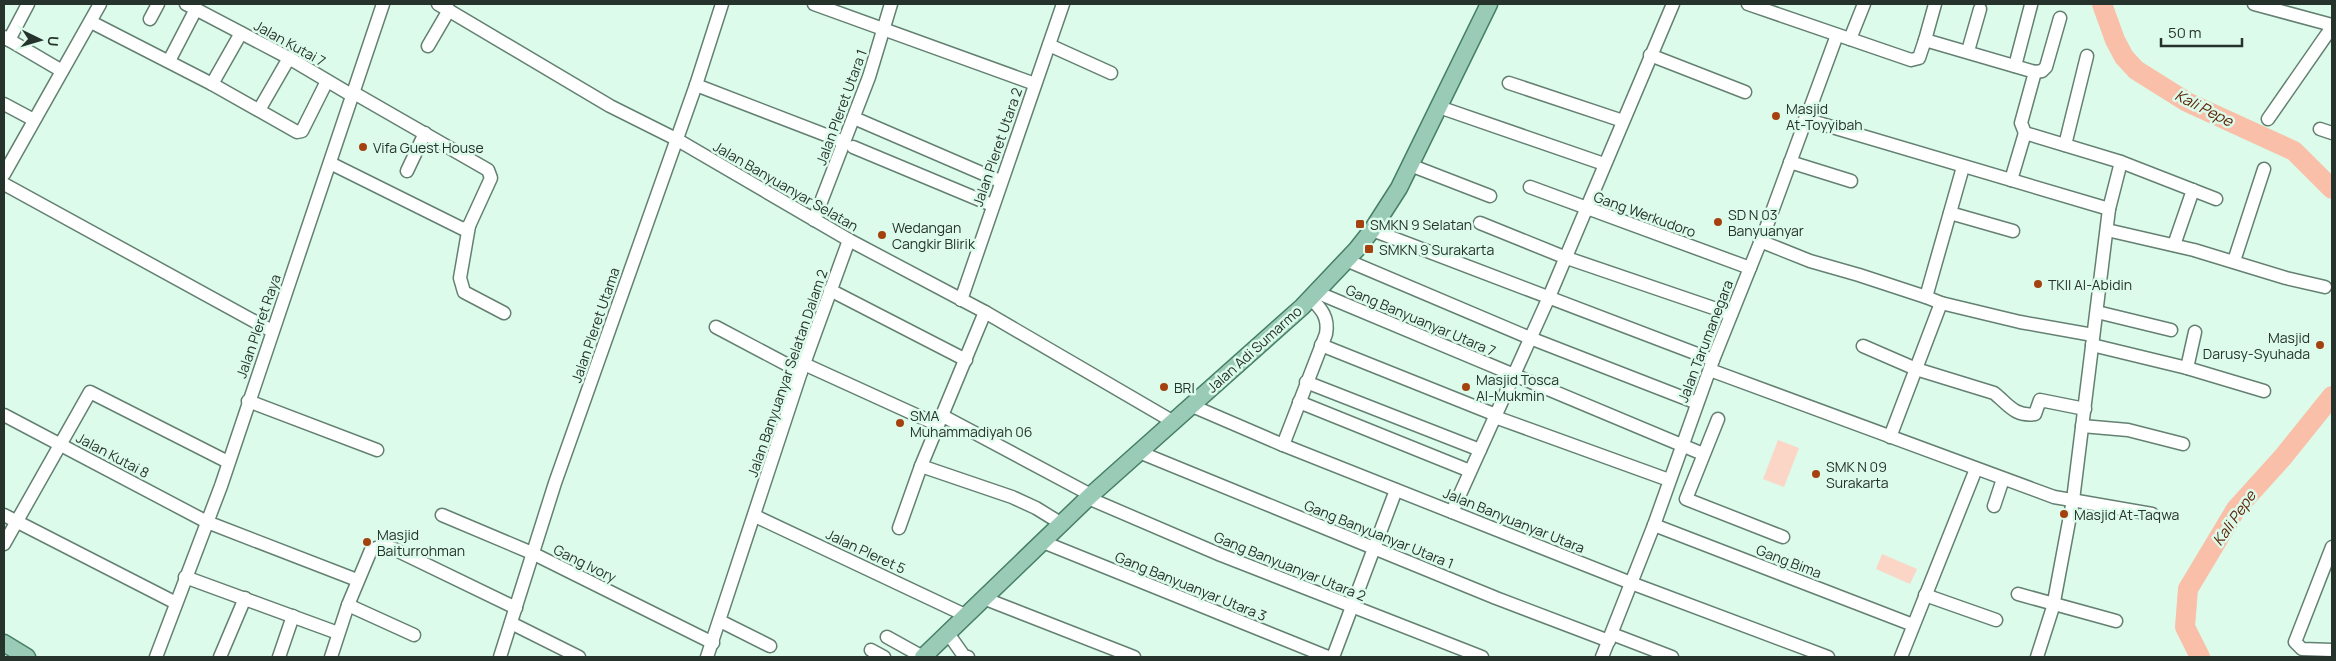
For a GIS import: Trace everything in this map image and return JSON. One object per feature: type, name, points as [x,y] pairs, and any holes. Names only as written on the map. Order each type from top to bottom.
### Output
[{"type":"main road","name":"Jalan Adi Sumarmo","points":[[923,657],[1090,497],[1313,295],[1346,260],[1372,230],[1399,188],[1490,4]]},
{"type":"main road","points":[[4,643],[26,657]]},
{"type":"street","points":[[28,4],[6,38],[62,71]]},
{"type":"street","points":[[150,19],[158,4]]},
{"type":"street","name":"Jalan Pleret Raya","points":[[156,657],[228,462],[384,4]]},
{"type":"street","name":"Jalan Pleret Utama","points":[[500,657],[532,553],[696,85],[722,4]]},
{"type":"street","points":[[814,4],[1035,84]]},
{"type":"street","name":"Jalan Pleret Utara 1","points":[[814,220],[849,145],[854,118],[878,49],[890,4]]},
{"type":"street","name":"Jalan Pleret Utara 2","points":[[961,300],[992,205],[1063,4]]},
{"type":"street","points":[[1452,512],[1549,297],[1564,257],[1673,4]]},
{"type":"street","points":[[1748,4],[1915,61],[1919,58],[1935,4]]},
{"type":"street","points":[[1850,39],[1864,4]]},
{"type":"street","points":[[2254,4],[2283,8],[2332,26],[2268,119]]},
{"type":"street","points":[[4,174],[91,22],[97,5]]},
{"type":"street","points":[[2015,66],[2031,5]]},
{"type":"street","points":[[169,61],[191,6]]},
{"type":"street","name":"Jalan Kutai 7","points":[[191,6],[289,58],[490,172],[491,178],[469,226]]},
{"type":"street","points":[[428,46],[444,7]]},
{"type":"street","name":"Jalan Banyuanyar Selatan","points":[[444,7],[610,106],[676,139],[848,240],[985,312],[1172,421]]},
{"type":"street","points":[[1968,51],[1980,9]]},
{"type":"street","points":[[1925,40],[2035,72],[2042,71],[2046,67],[2060,18]]},
{"type":"street","points":[[91,22],[169,61],[300,132],[327,81]]},
{"type":"street","points":[[212,84],[241,33]]},
{"type":"street","name":"Jalan Tarumanegara","points":[[1602,657],[1654,525],[1711,365],[1750,268],[1837,35]]},
{"type":"street","points":[[1049,46],[1111,73]]},
{"type":"street","points":[[1650,55],[1745,92]]},
{"type":"street","points":[[2065,145],[2087,56]]},
{"type":"street","points":[[260,110],[289,58]]},
{"type":"street","points":[[2011,180],[2026,133],[2021,123],[2035,72]]},
{"type":"street","points":[[1510,83],[1623,121]]},
{"type":"street","points":[[696,85],[849,145],[992,205]]},
{"type":"street","points":[[4,104],[34,120]]},
{"type":"street","points":[[1439,107],[1604,164]]},
{"type":"street","points":[[854,118],[1000,182]]},
{"type":"street","points":[[1805,119],[2109,209]]},
{"type":"street","points":[[2320,129],[2332,133]]},
{"type":"street","points":[[2026,133],[2121,162],[2216,199]]},
{"type":"street","points":[[407,171],[425,134]]},
{"type":"street","points":[[1790,162],[1851,181]]},
{"type":"street","points":[[2037,657],[2054,604],[2073,500],[2109,209],[2121,162]]},
{"type":"street","points":[[330,163],[463,229],[469,226]]},
{"type":"street","points":[[1410,165],[1490,196]]},
{"type":"street","points":[[1926,297],[1963,167]]},
{"type":"street","points":[[2234,261],[2264,169]]},
{"type":"street","points":[[4,184],[272,331]]},
{"type":"street","name":"Gang Werkudoro","points":[[1530,187],[1750,268]]},
{"type":"street","points":[[2174,245],[2193,190]]},
{"type":"street","points":[[1950,213],[2013,231]]},
{"type":"street","points":[[1480,223],[1564,257],[1731,314]]},
{"type":"street","points":[[469,226],[460,278],[464,292],[504,313]]},
{"type":"street","points":[[1372,230],[1549,297],[1890,437],[2003,479],[2054,497],[2152,514]]},
{"type":"street","points":[[2107,230],[2174,245],[2234,261],[2286,278],[2325,287]]},
{"type":"street","name":"Jalan Banyuanyar Selatan Dalam 2","points":[[707,657],[803,368],[848,240]]},
{"type":"street","points":[[1760,241],[1810,262],[1941,303],[2093,340],[2264,391]]},
{"type":"street","points":[[1346,260],[1530,338],[1697,403]]},
{"type":"street","points":[[830,290],[966,360]]},
{"type":"street","points":[[1283,445],[1326,334],[1326,320],[1322,309],[1313,295]]},
{"type":"street","name":"Gang Banyuanyar Utara 7","points":[[1313,295],[1514,375],[1703,454]]},
{"type":"street","points":[[1890,437],[1941,303]]},
{"type":"street","points":[[900,528],[921,466],[985,312]]},
{"type":"street","points":[[2097,312],[2171,330]]},
{"type":"street","name":"Gang Banyuanyar Utara 2","points":[[716,327],[803,368],[941,421],[1090,497],[1221,555],[1482,657]]},
{"type":"street","points":[[2187,368],[2196,332]]},
{"type":"street","points":[[1321,345],[1495,416],[1669,480]]},
{"type":"street","points":[[1863,346],[1916,369],[1994,393],[2002,403],[2018,412],[2033,415],[2040,400],[2084,409]]},
{"type":"street","points":[[1306,382],[1480,450]]},
{"type":"street","points":[[4,544],[90,392],[228,462]]},
{"type":"street","points":[[248,401],[377,450]]},
{"type":"street","points":[[1299,402],[1470,471]]},
{"type":"street","name":"Jalan Banyuanyar Utara","points":[[1190,405],[1283,445],[1631,583],[1828,657]]},
{"type":"street","name":"Jalan Kutai 8","points":[[4,414],[207,522],[357,580]]},
{"type":"street","points":[[1718,418],[1685,496],[1687,500],[1783,537]]},
{"type":"street","points":[[2082,426],[2128,430],[2183,444]]},
{"type":"street","name":"Gang Banyuanyar Utara 1","points":[[1139,452],[1375,549],[1610,638],[1672,657]]},
{"type":"street","points":[[921,466],[1012,497],[1036,508],[1062,524]]},
{"type":"street","points":[[1901,657],[1976,469]]},
{"type":"street","points":[[1994,506],[2003,479]]},
{"type":"street","points":[[1333,657],[1396,490]]},
{"type":"street","points":[[4,515],[176,603]]},
{"type":"street","name":"Gang Ivory","points":[[442,515],[532,553],[712,643]]},
{"type":"street","name":"Jalan Pleret 5","points":[[755,516],[965,615]]},
{"type":"street","name":"Gang Bima","points":[[1654,525],[1913,625]]},
{"type":"street","name":"Gang Banyuanyar Utara 3","points":[[1043,542],[1328,657]]},
{"type":"street","points":[[331,657],[357,580],[371,550],[384,545],[516,608]]},
{"type":"street","points":[[2332,547],[2295,642],[2302,649],[2332,650]]},
{"type":"street","points":[[185,577],[338,633]]},
{"type":"street","points":[[2018,594],[2116,621]]},
{"type":"street","points":[[1925,595],[1996,620]]},
{"type":"street","points":[[220,657],[245,598]]},
{"type":"street","points":[[983,598],[1134,657]]},
{"type":"street","points":[[348,605],[414,635]]},
{"type":"street","points":[[279,657],[293,616]]},
{"type":"street","points":[[720,620],[770,646]]},
{"type":"street","points":[[511,622],[579,657]]},
{"type":"street","points":[[887,638],[923,657]]},
{"type":"street","points":[[941,638],[966,657]]},
{"type":"street","points":[[871,650],[884,657]]},
{"type":"shaded area","points":[[1778,440],[1799,448],[1784,487],[1763,479]]},
{"type":"shaded area","points":[[1882,554],[1917,569],[1910,584],[1876,569]]},
{"type":"waterway","name":"Kali Pepe","points":[[2102,4],[2115,40],[2124,57],[2136,70],[2187,102],[2294,151],[2332,189]]},
{"type":"waterway","name":"Kali Pepe","points":[[2200,657],[2185,627],[2188,589],[2236,509],[2283,457],[2332,396]]},
{"type":"place","name":"Masjid At-Toyyibah","points":[[1776,116]]},
{"type":"place","name":"Vifa Guest House","points":[[363,147]]},
{"type":"place","name":"SD N 03 Banyuanyar","points":[[1718,222]]},
{"type":"place","name":"SMKN 9 Selatan","points":[[1360,224]]},
{"type":"place","name":"Wedangan Cangkir Blirik","points":[[882,235]]},
{"type":"place","name":"SMKN 9 Surakarta","points":[[1369,249]]},
{"type":"place","name":"TKII Al-Abidin","points":[[2038,284]]},
{"type":"place","name":"Masjid Darusy-Syuhada","points":[[2320,345]]},
{"type":"place","name":"BRI","points":[[1164,387]]},
{"type":"place","name":"Masjid Tosca Al-Mukmin","points":[[1466,387]]},
{"type":"place","name":"SMA Muhammadiyah 06","points":[[900,423]]},
{"type":"place","name":"SMK N 09 Surakarta","points":[[1816,474]]},
{"type":"place","name":"Masjid At-Taqwa","points":[[2064,514]]},
{"type":"place","name":"Masjid Baiturrohman","points":[[367,542]]}]
